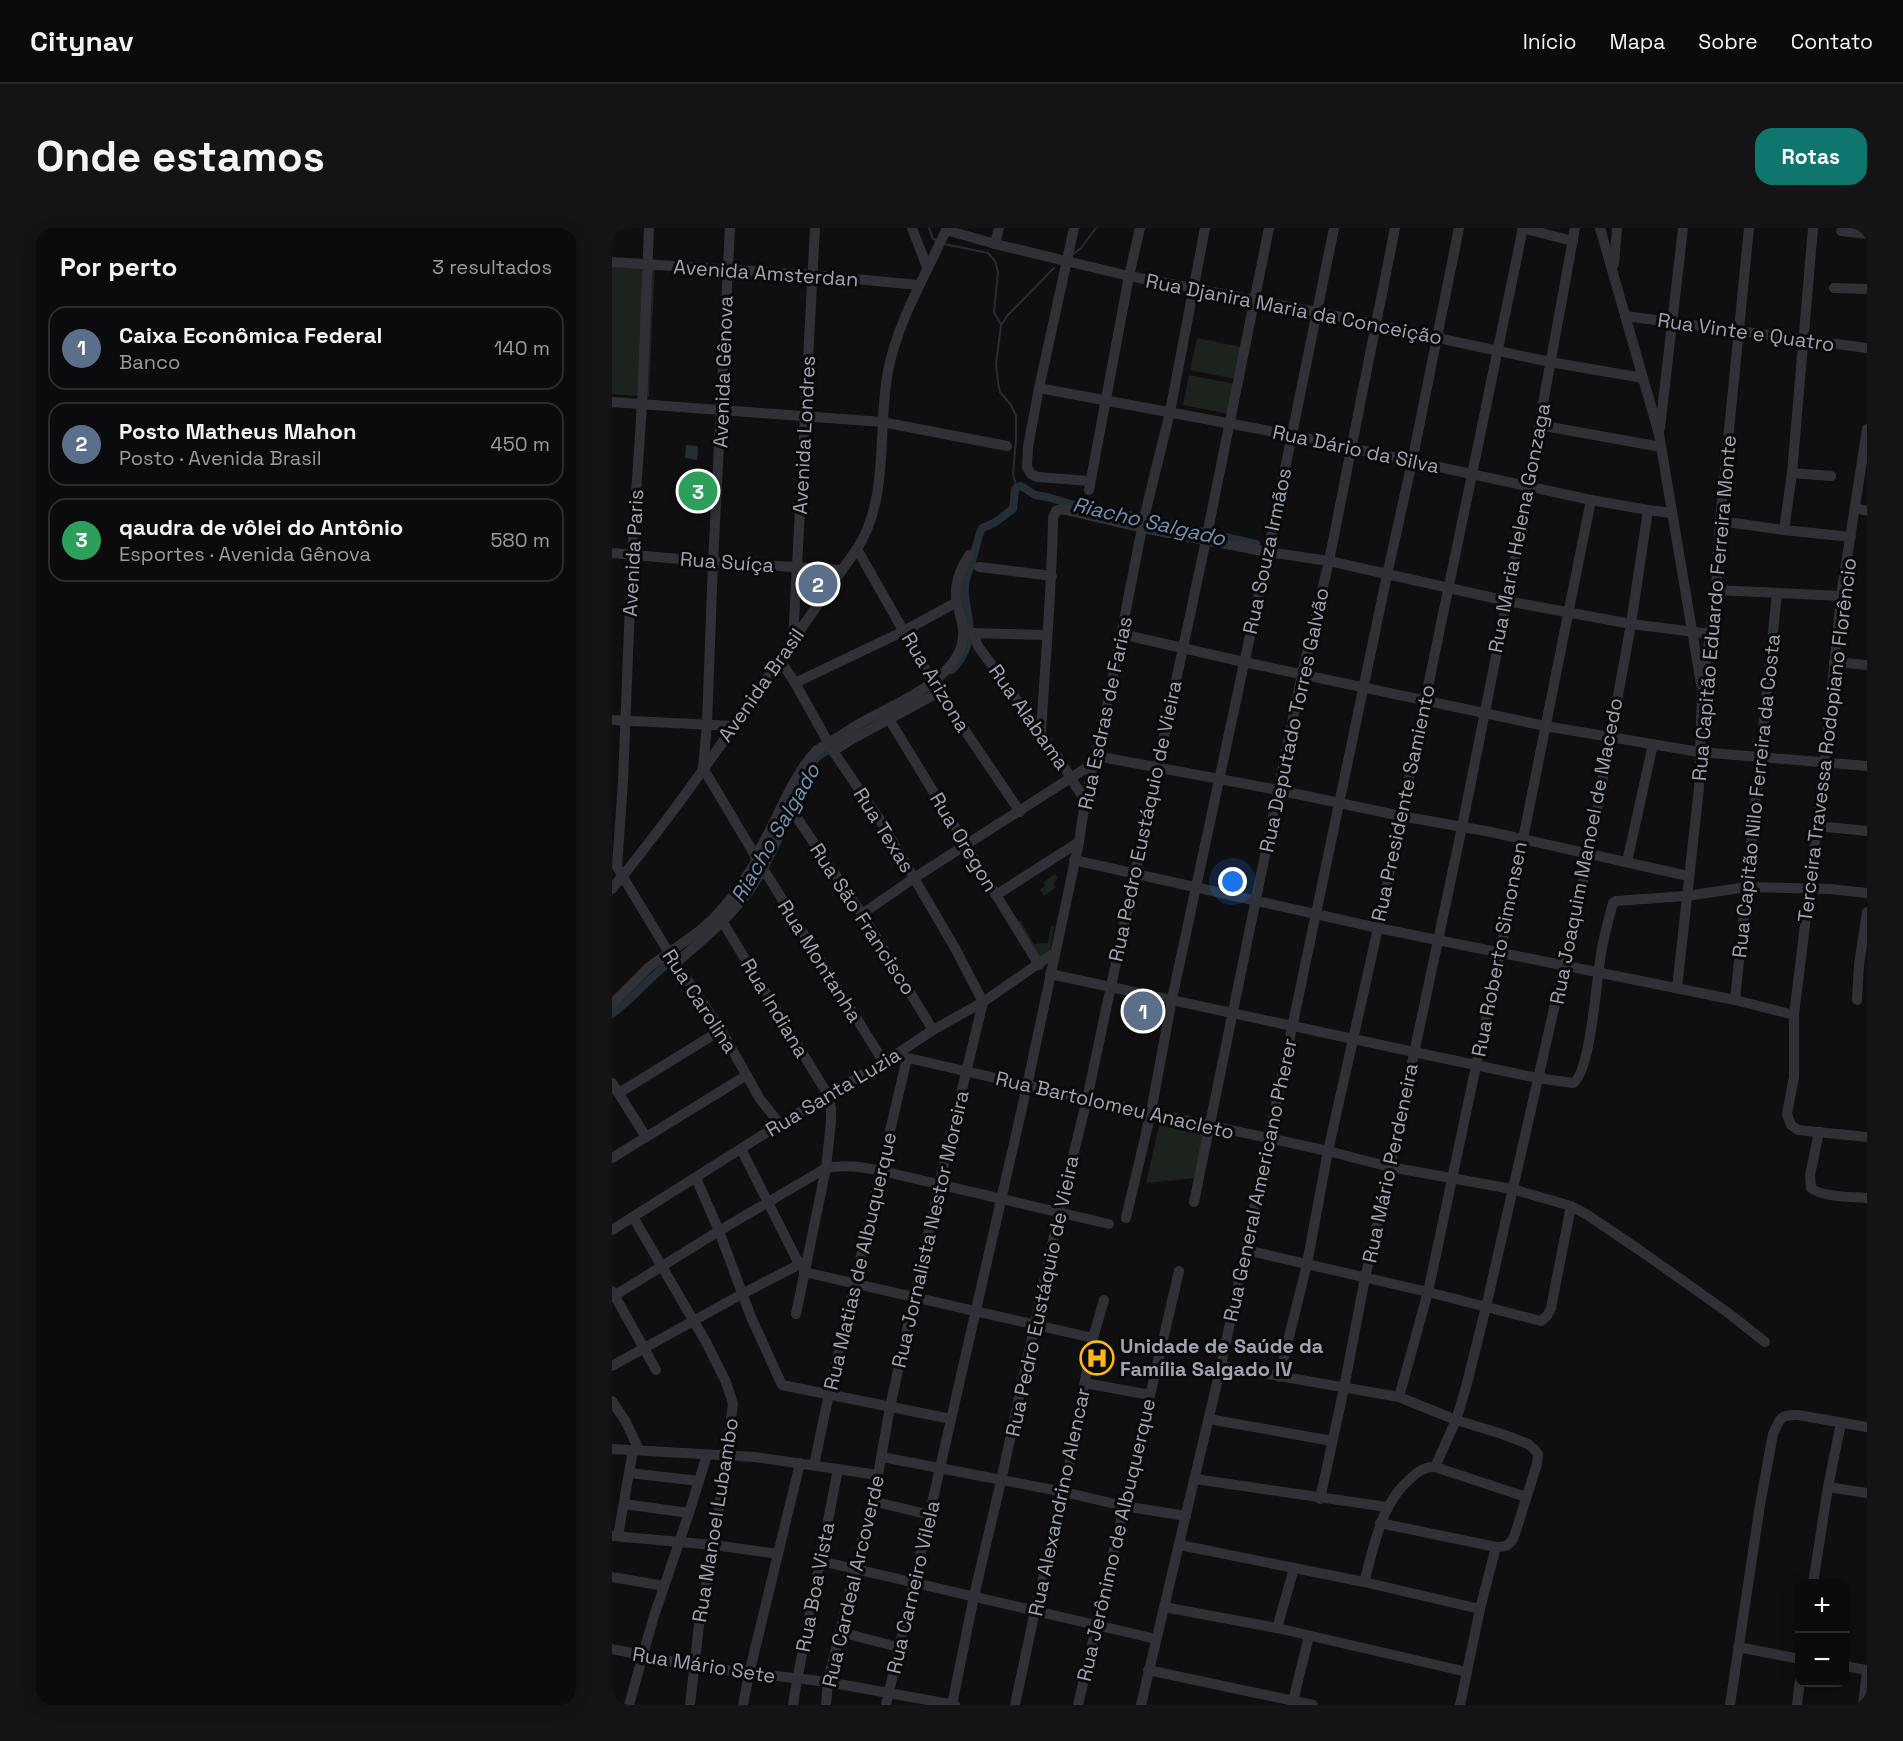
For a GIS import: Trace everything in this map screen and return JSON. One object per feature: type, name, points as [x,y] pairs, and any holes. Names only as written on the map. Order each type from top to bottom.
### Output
[{"type":"street","name":"Avenida Paris","points":[[617,870],[632,554],[642,405],[648,228]]},
{"type":"street","name":"Avenida Gênova","points":[[703,768],[730,228]]},
{"type":"street","name":"Avenida Londres","points":[[793,641],[815,228]]},
{"type":"street","points":[[912,228],[927,267]]},
{"type":"street","points":[[995,244],[999,228]]},
{"type":"street","points":[[1074,228],[1039,388],[1027,460],[1029,471],[1037,477],[1090,485],[1140,228]]},
{"type":"street","name":"Rua Esdras de Farias","points":[[975,1311],[1027,1086],[1079,842],[1085,801],[1143,523],[1170,412],[1205,228]]},
{"type":"street","name":"Rua Pedro Eustáquio de Vieira","points":[[953,1705],[974,1596],[1059,1213],[1087,1099],[1207,535],[1269,228]]},
{"type":"street","name":"Rua Souza Irmãos","points":[[1126,1218],[1151,1112],[1172,999],[1268,552],[1334,228]]},
{"type":"street","name":"Rua Deputado Torres Galvão","points":[[1194,1202],[1302,674],[1329,561],[1374,324],[1395,228]]},
{"type":"street","name":"Rua General Americano Pherer","points":[[1141,1705],[1180,1545],[1246,1250],[1459,228]]},
{"type":"street","points":[[1522,228],[1573,241]]},
{"type":"street","name":"Rua Presidente Samiento","points":[[1280,1377],[1307,1264],[1328,1151],[1378,928],[1522,228]]},
{"type":"street","name":"Rua Maria Helena Gonzaga","points":[[1462,827],[1507,601],[1575,228]]},
{"type":"street","points":[[1600,228],[1659,434],[1702,693]]},
{"type":"street","points":[[1613,269],[1617,228]]},
{"type":"street","points":[[1659,434],[1683,228]]},
{"type":"street","name":"Rua Capitão Eduardo Ferreira Monte","points":[[1677,988],[1699,788],[1702,693],[1716,590],[1737,331],[1749,228]]},
{"type":"street","points":[[1784,530],[1792,473],[1813,228]]},
{"type":"street","name":"Avenida Brasil","points":[[612,889],[617,870],[703,768],[868,531],[878,486],[888,369],[910,303],[947,229]]},
{"type":"street","name":"Rua Djanira Maria da Conceição","points":[[947,229],[995,244],[1129,276],[1254,302],[1317,312],[1550,362],[1643,378]]},
{"type":"street","points":[[1841,231],[1867,234]]},
{"type":"street","name":"Avenida Amsterdan","points":[[612,262],[812,275],[919,285]]},
{"type":"street","points":[[1834,288],[1867,289]]},
{"type":"street","name":"Rua Vinte e Quatro","points":[[1625,316],[1867,348]]},
{"type":"street","name":"Rua Dário da Silva","points":[[1039,388],[1291,435],[1591,500],[1672,513]]},
{"type":"street","points":[[612,402],[882,422],[1007,447]]},
{"type":"street","points":[[1539,425],[1661,447]]},
{"type":"street","name":"Terceira Travessa Rodopiano Florêncio","points":[[1819,1132],[1793,1128],[1788,1119],[1788,1106],[1794,1077],[1794,1015],[1825,762],[1842,596],[1867,429]]},
{"type":"street","points":[[1792,473],[1831,476]]},
{"type":"street","name":"Rua Roberto Simonsen","points":[[1399,1397],[1428,1292],[1500,952],[1591,500]]},
{"type":"street","points":[[1855,508],[1867,511]]},
{"type":"street","points":[[1041,734],[1052,576],[1053,518],[1061,509],[1207,535],[1268,552],[1329,561],[1507,601],[1631,624],[1711,634]]},
{"type":"street","name":"Rua Joaquim Manoel de Macedo","points":[[1435,1467],[1456,1420],[1466,1387],[1589,855],[1631,624],[1648,510]]},
{"type":"street","points":[[1720,521],[1851,537]]},
{"type":"street","name":"Rua Arizona","points":[[857,549],[936,687],[1020,812]]},
{"type":"street","name":"Rua Suíça","points":[[612,553],[842,570]]},
{"type":"street","points":[[612,1004],[649,967],[672,958],[722,921],[744,897],[771,831],[794,785],[812,756],[889,719],[936,687],[962,646],[963,625],[957,602],[957,577],[969,555]]},
{"type":"street","points":[[979,567],[1052,576]]},
{"type":"street","points":[[1716,590],[1842,596]]},
{"type":"street","name":"Rua Capitão Nilo Ferreira da Costa","points":[[1735,1000],[1777,593]]},
{"type":"street","points":[[795,683],[904,631],[957,602]]},
{"type":"street","name":"Rua Alabama","points":[[1047,635],[972,633],[978,646],[1041,734],[1085,801]]},
{"type":"street","points":[[1121,634],[1545,726],[1699,752],[1867,766]]},
{"type":"street","name":"Rua Texas","points":[[780,660],[832,748],[880,820],[955,948],[983,1002]]},
{"type":"street","points":[[1834,662],[1867,666]]},
{"type":"street","points":[[832,748],[864,721],[936,687]]},
{"type":"street","name":"Rua Oregon","points":[[889,719],[1039,965]]},
{"type":"street","points":[[612,720],[734,726]]},
{"type":"street","points":[[1627,862],[1653,744]]},
{"type":"street","points":[[862,914],[914,878],[1071,779],[1095,760],[1157,766],[1401,816],[1522,838],[1688,876]]},
{"type":"street","name":"Rua Montanha","points":[[703,768],[759,863],[883,1061]]},
{"type":"street","name":"Rua São Francisco","points":[[759,863],[791,809],[862,914],[933,1030]]},
{"type":"street","points":[[1817,826],[1867,831]]},
{"type":"street","name":"Rua Mário Perdeneira","points":[[1320,1499],[1462,827]]},
{"type":"street","points":[[996,895],[1079,842]]},
{"type":"street","points":[[1074,860],[1378,928],[1735,1000],[1794,1015]]},
{"type":"street","points":[[672,958],[724,907],[759,863]]},
{"type":"street","name":"Rua Carolina","points":[[617,870],[672,958],[721,1030],[760,1099],[780,1124]]},
{"type":"street","points":[[1050,974],[1414,1053],[1573,1083],[1579,1078],[1583,1066],[1594,1009],[1601,949],[1616,901],[1686,896],[1747,887],[1810,888],[1867,894]]},
{"type":"street","points":[[1857,1000],[1859,965],[1867,912]]},
{"type":"street","name":"Rua Indiana","points":[[722,921],[828,1095]]},
{"type":"street","name":"Rua Santa Luzia","points":[[612,1230],[780,1124],[983,1002],[1054,953]]},
{"type":"street","name":"Rua Jornalista Nestor Moreira","points":[[882,1457],[890,1407],[939,1185],[983,1002]]},
{"type":"street","points":[[619,1093],[721,1030]]},
{"type":"street","name":"Rua Bartolomeu Anacleto","points":[[895,1055],[1328,1151],[1390,1167],[1512,1189],[1571,1206],[1648,1255],[1765,1342]]},
{"type":"street","name":"Rua Matias de Albuquerque","points":[[814,1465],[908,1058]]},
{"type":"street","points":[[612,1158],[747,1075]]},
{"type":"street","points":[[612,1083],[646,1137]]},
{"type":"street","points":[[796,1314],[803,1266],[826,1168],[831,1122],[828,1095]]},
{"type":"street","points":[[1867,1137],[1819,1132],[1810,1184],[1814,1191],[1867,1198]]},
{"type":"street","points":[[741,1149],[803,1266],[856,1284],[1093,1338]]},
{"type":"street","points":[[656,1370],[613,1294],[826,1168],[855,1165],[1108,1224]]},
{"type":"street","points":[[696,1178],[719,1231],[742,1294],[782,1385],[951,1419]]},
{"type":"street","points":[[1246,1250],[1428,1292],[1536,1321],[1544,1320],[1551,1308],[1571,1206]]},
{"type":"street","name":"Rua Manoel Lubambo","points":[[633,1217],[706,1342],[731,1394],[733,1409],[714,1545],[700,1616],[690,1705]]},
{"type":"street","points":[[612,1366],[742,1294],[803,1266]]},
{"type":"street","name":"Rua Jerônimo de Albuquerque","points":[[1078,1705],[1179,1271]]},
{"type":"street","name":"Rua Alexandrino Alencar","points":[[1015,1705],[1064,1492],[1093,1338],[1104,1300]]},
{"type":"street","name":"Rua Carneiro Vilela","points":[[886,1699],[975,1311]]},
{"type":"street","points":[[1221,1366],[1399,1397],[1456,1420],[1528,1444],[1538,1455],[1514,1537],[1507,1547],[1496,1547],[1380,1523]]},
{"type":"street","points":[[1085,1383],[1150,1395]]},
{"type":"street","points":[[612,1401],[626,1422],[636,1450],[615,1536],[714,1545],[778,1554]]},
{"type":"street","points":[[1730,1705],[1773,1434],[1782,1417],[1788,1414],[1867,1427]]},
{"type":"street","points":[[1209,1419],[1332,1442]]},
{"type":"street","points":[[1814,1579],[1828,1486],[1841,1424]]},
{"type":"street","points":[[612,1449],[755,1457],[878,1475]]},
{"type":"street","points":[[629,1705],[653,1619],[707,1455]]},
{"type":"street","points":[[882,1457],[1064,1492],[1124,1506],[1186,1516]]},
{"type":"street","name":"Rua Cardeal Arcoverde","points":[[826,1705],[828,1682],[882,1457]]},
{"type":"street","points":[[743,1705],[800,1463]]},
{"type":"street","points":[[1365,1582],[1380,1523],[1387,1508],[1397,1492],[1418,1472],[1428,1467],[1435,1467],[1526,1497]]},
{"type":"street","name":"Rua Boa Vista","points":[[793,1705],[838,1469]]},
{"type":"street","points":[[629,1473],[699,1481]]},
{"type":"street","points":[[1195,1479],[1387,1508]]},
{"type":"street","points":[[1828,1486],[1867,1493]]},
{"type":"street","points":[[872,1501],[930,1515]]},
{"type":"street","points":[[624,1504],[689,1513]]},
{"type":"street","points":[[1180,1545],[1365,1582],[1480,1608]]},
{"type":"street","points":[[1460,1705],[1480,1608],[1496,1547]]},
{"type":"street","points":[[821,1561],[1156,1640]]},
{"type":"street","points":[[1277,1628],[1294,1568]]},
{"type":"street","points":[[612,1577],[664,1586]]},
{"type":"street","points":[[1164,1607],[1277,1628],[1467,1672]]},
{"type":"street","points":[[840,1632],[898,1647]]},
{"type":"street","points":[[1293,1703],[1309,1636]]},
{"type":"street","points":[[1738,1647],[1795,1658]]},
{"type":"street","name":"Rua Mário Sete","points":[[612,1649],[693,1666],[828,1682],[886,1699],[953,1705]]},
{"type":"street","points":[[1849,1667],[1867,1671],[1863,1705]]},
{"type":"street","points":[[1149,1670],[1293,1703],[1313,1705]]},
{"type":"street","points":[[1797,1705],[1799,1687]]},
{"type":"shaded area","points":[[612,260],[655,263],[649,397],[612,394]]},
{"type":"shaded area","points":[[1197,338],[1247,348],[1240,380],[1190,370]]},
{"type":"shaded area","points":[[1189,375],[1235,384],[1229,414],[1183,405]]},
{"type":"shaded area","points":[[686,445],[698,446],[697,460],[685,458]]},
{"type":"shaded area","points":[[686,482],[710,484],[708,502],[688,499]]},
{"type":"shaded area","points":[[1055,874],[1058,878],[1053,884],[1056,887],[1044,896],[1040,890],[1045,886],[1044,882]]},
{"type":"shaded area","points":[[1020,920],[1034,944],[1048,943],[1051,926],[1054,926],[1050,950],[1040,959],[1017,922]]},
{"type":"shaded area","points":[[1161,1117],[1206,1129],[1195,1178],[1146,1183]]},
{"type":"waterway","points":[[929,228],[933,239],[936,240]]},
{"type":"waterway","points":[[1072,255],[1081,248],[1096,228]]},
{"type":"waterway","points":[[944,244],[988,253],[995,261],[998,272],[994,312],[1001,325],[996,364],[1000,392],[1011,405],[1016,416],[1013,475],[1017,487]]},
{"type":"waterway","points":[[1001,325],[1054,268]]},
{"type":"waterway","name":"Riacho Salgado","points":[[952,670],[965,651],[969,637],[965,583],[980,532],[982,528],[994,523],[1013,509],[1017,487],[1021,486],[1035,495],[1092,510],[1128,515],[1256,544]]},
{"type":"waterway","name":"Riacho Salgado","points":[[786,813],[817,757],[836,745]]},
{"type":"waterway","name":"Riacho Salgado","points":[[612,1014],[677,957]]},
{"type":"place","name":"qaudra de vôlei do Antônio","points":[[698,491]]},
{"type":"place","name":"Posto Matheus Mahon","points":[[818,584]]},
{"type":"place","name":"Caixa Econômica Federal","points":[[1143,1011]]},
{"type":"place","name":"Unidade de Saúde da Família Salgado IV","points":[[1097,1358]]}]
